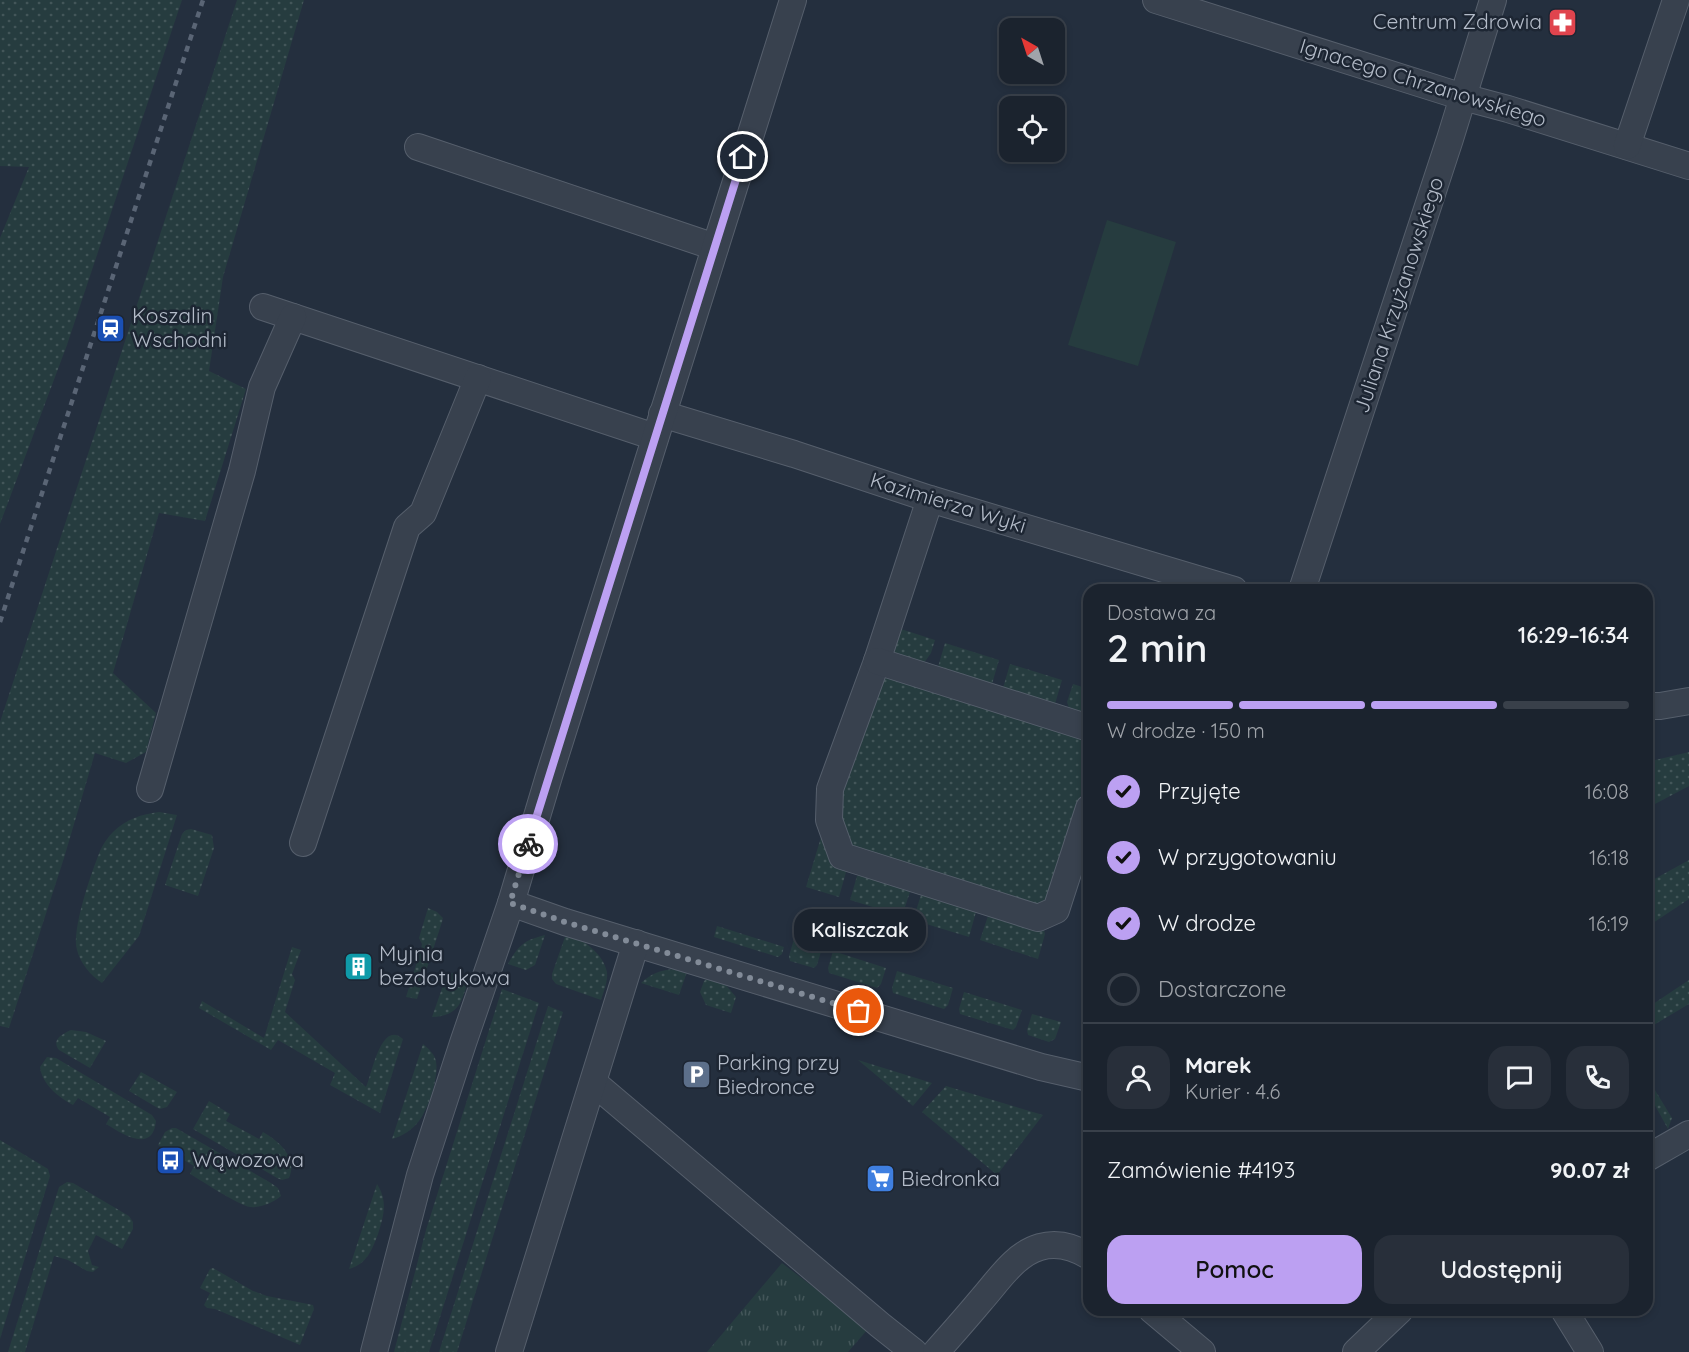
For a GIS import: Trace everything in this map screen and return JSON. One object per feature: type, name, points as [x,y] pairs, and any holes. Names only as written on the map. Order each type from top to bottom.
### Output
[{"type":"street","points":[[374,1352],[420,1176],[510,903],[793,0]]},
{"type":"street","name":"Ignacego Chrzanowskiego","points":[[1156,0],[1689,166]]},
{"type":"street","name":"Juliana Krzyżanowskiego","points":[[1304,584],[1493,0]]},
{"type":"street","points":[[1628,146],[1676,0]]},
{"type":"street","points":[[418,147],[715,247]]},
{"type":"street","name":"Kazimierza Wyki","points":[[263,307],[478,378],[659,426],[805,458],[930,499],[1214,584]]},
{"type":"street","points":[[150,789],[242,471],[261,387],[293,317]]},
{"type":"street","points":[[303,843],[407,527],[423,513],[478,378]]},
{"type":"street","points":[[930,499],[877,661],[830,789],[829,820],[842,856],[1038,918],[1056,909],[1083,826]]},
{"type":"street","points":[[877,661],[1083,726]]},
{"type":"street","points":[[1653,706],[1689,701]]},
{"type":"street","points":[[510,903],[565,922],[1041,1067],[1083,1077]]},
{"type":"street","points":[[509,1352],[636,943]]},
{"type":"street","points":[[594,1083],[914,1352]]},
{"type":"street","points":[[1653,1155],[1689,1134]]},
{"type":"street","points":[[936,1352],[1013,1264],[1029,1251],[1041,1246],[1053,1245],[1071,1247],[1083,1252]]},
{"type":"street","points":[[1159,1316],[1202,1352]]},
{"type":"street","points":[[1356,1352],[1394,1316]]},
{"type":"street","points":[[1568,1316],[1590,1352]]},
{"type":"green space","points":[[0,0],[182,0],[67,345],[0,524],[0,238],[29,167],[0,166]]},
{"type":"green space","points":[[237,0],[304,0],[223,277],[209,371],[246,389],[205,521],[159,513],[113,673],[156,713],[146,752],[126,763],[95,753],[9,1028],[0,1026],[0,722]]},
{"type":"green space","points":[[1107,220],[1176,242],[1138,366],[1068,345]]},
{"type":"green space","points":[[919,571],[901,629],[935,640],[931,653],[924,663],[892,652]]},
{"type":"green space","points":[[945,643],[999,660],[992,684],[938,667]]},
{"type":"green space","points":[[1010,664],[1062,680],[1055,704],[1003,688]]},
{"type":"green space","points":[[881,671],[1083,735],[1083,789],[1047,901],[1035,906],[848,847],[837,803]]},
{"type":"green space","points":[[1073,684],[1083,687],[1083,719],[1070,711],[1067,702]]},
{"type":"green space","points":[[1689,752],[1689,786],[1655,804],[1653,800],[1653,761]]},
{"type":"green space","points":[[159,812],[177,815],[139,936],[102,983],[83,964],[78,955],[76,941],[83,900],[92,872],[100,851],[118,827],[134,818]]},
{"type":"green space","points":[[191,829],[212,835],[214,848],[198,896],[165,885],[182,834]]},
{"type":"green space","points":[[822,834],[846,872],[839,897],[806,887]]},
{"type":"green space","points":[[1689,860],[1689,899],[1653,923],[1653,880]]},
{"type":"green space","points":[[861,873],[908,888],[910,892],[902,916],[850,900],[857,876]]},
{"type":"green space","points":[[924,893],[975,909],[969,937],[913,920],[921,895]]},
{"type":"green space","points":[[428,908],[443,918],[417,999],[406,997],[421,949],[422,944],[419,938]]},
{"type":"green space","points":[[991,914],[1044,930],[1038,959],[980,940],[988,916]]},
{"type":"green space","points":[[717,926],[784,947],[782,954],[778,957],[714,937]]},
{"type":"green space","points":[[566,934],[591,947],[605,965],[607,979],[601,1000],[556,984],[552,979]]},
{"type":"green space","points":[[545,935],[535,965],[526,970],[508,964],[523,944]]},
{"type":"green space","points":[[794,939],[822,948],[814,968],[790,961],[789,956]]},
{"type":"green space","points":[[292,947],[301,950],[292,974],[295,980],[285,1012],[366,1087],[383,1042],[389,1036],[395,1035],[403,1039],[380,1113],[330,1085],[335,1073],[278,1040],[271,1050],[199,1008],[202,1001],[264,1038]]},
{"type":"green space","points":[[833,951],[886,968],[881,984],[877,988],[829,973],[828,968]]},
{"type":"green space","points":[[675,969],[687,972],[679,995],[641,983],[656,973]]},
{"type":"green space","points":[[897,971],[953,988],[948,1005],[944,1009],[893,993],[892,988]]},
{"type":"green space","points":[[452,973],[469,977],[462,1000],[449,1014],[432,1017],[446,977]]},
{"type":"green space","points":[[708,978],[725,984],[736,997],[731,1013],[706,1005],[700,992],[704,981]]},
{"type":"green space","points":[[1689,980],[1689,1004],[1653,1025],[1653,1004]]},
{"type":"green space","points":[[502,989],[539,1003],[429,1352],[394,1352],[426,1230]]},
{"type":"green space","points":[[964,992],[1022,1010],[1016,1027],[1013,1030],[960,1014],[959,1009]]},
{"type":"green space","points":[[548,1006],[563,1012],[457,1352],[439,1352]]},
{"type":"green space","points":[[1032,1014],[1061,1022],[1055,1039],[1049,1042],[1028,1035],[1027,1030]]},
{"type":"green space","points":[[71,1030],[86,1032],[106,1041],[90,1068],[59,1050],[57,1046],[57,1040]]},
{"type":"green space","points":[[423,1044],[435,1058],[436,1072],[433,1091],[419,1121],[407,1132],[392,1139]]},
{"type":"green space","points":[[47,1057],[56,1058],[152,1115],[156,1121],[154,1131],[149,1137],[136,1139],[106,1124],[110,1117],[78,1098],[73,1105],[62,1098],[47,1084],[41,1073],[40,1067]]},
{"type":"green space","points":[[858,1060],[932,1083],[913,1106]]},
{"type":"green space","points":[[141,1072],[177,1092],[167,1107],[160,1109],[129,1091]]},
{"type":"green space","points":[[946,1086],[1043,1115],[997,1175],[922,1112]]},
{"type":"green space","points":[[1653,1087],[1672,1118],[1668,1129],[1653,1102]]},
{"type":"green space","points":[[209,1101],[230,1114],[226,1121],[259,1139],[263,1132],[281,1145],[291,1164],[289,1178],[282,1180],[277,1178],[193,1129]]},
{"type":"green space","points":[[176,1128],[271,1183],[278,1188],[281,1196],[266,1205],[250,1207],[229,1198],[190,1174],[194,1166],[158,1145],[165,1132]]},
{"type":"green space","points":[[0,1140],[48,1169],[50,1176],[0,1339]]},
{"type":"green space","points":[[67,1182],[73,1183],[129,1216],[133,1222],[133,1229],[122,1249],[96,1235],[88,1251],[92,1265],[99,1267],[93,1272],[54,1256],[25,1352],[8,1352],[59,1187]]},
{"type":"green space","points":[[377,1184],[384,1203],[378,1234],[365,1260],[349,1269]]},
{"type":"green space","points":[[782,1263],[868,1329],[848,1352],[707,1352]]},
{"type":"green space","points":[[213,1268],[253,1291],[313,1305],[314,1309],[300,1345],[215,1309],[207,1308],[204,1305],[210,1293],[200,1288],[210,1269]]},
{"type":"railway","points":[[0,622],[203,0]]},
{"type":"way so far","points":[[528,844],[510,903],[565,922],[859,1011]]},
{"type":"place","name":"Centrum Zdrowia","points":[[1563,22]]},
{"type":"place","name":"Koszalin Wschodni","points":[[111,328]]},
{"type":"place","name":"Myjnia bezdotykowa","points":[[358,966]]},
{"type":"place","name":"Kaliszczak","points":[[859,1011]]},
{"type":"place","name":"Parking przy Biedronce","points":[[696,1075]]},
{"type":"place","name":"Wąwozowa","points":[[171,1160]]},
{"type":"place","name":"Biedronka","points":[[880,1179]]},
{"type":"route","points":[[528,844],[743,157]]}]
